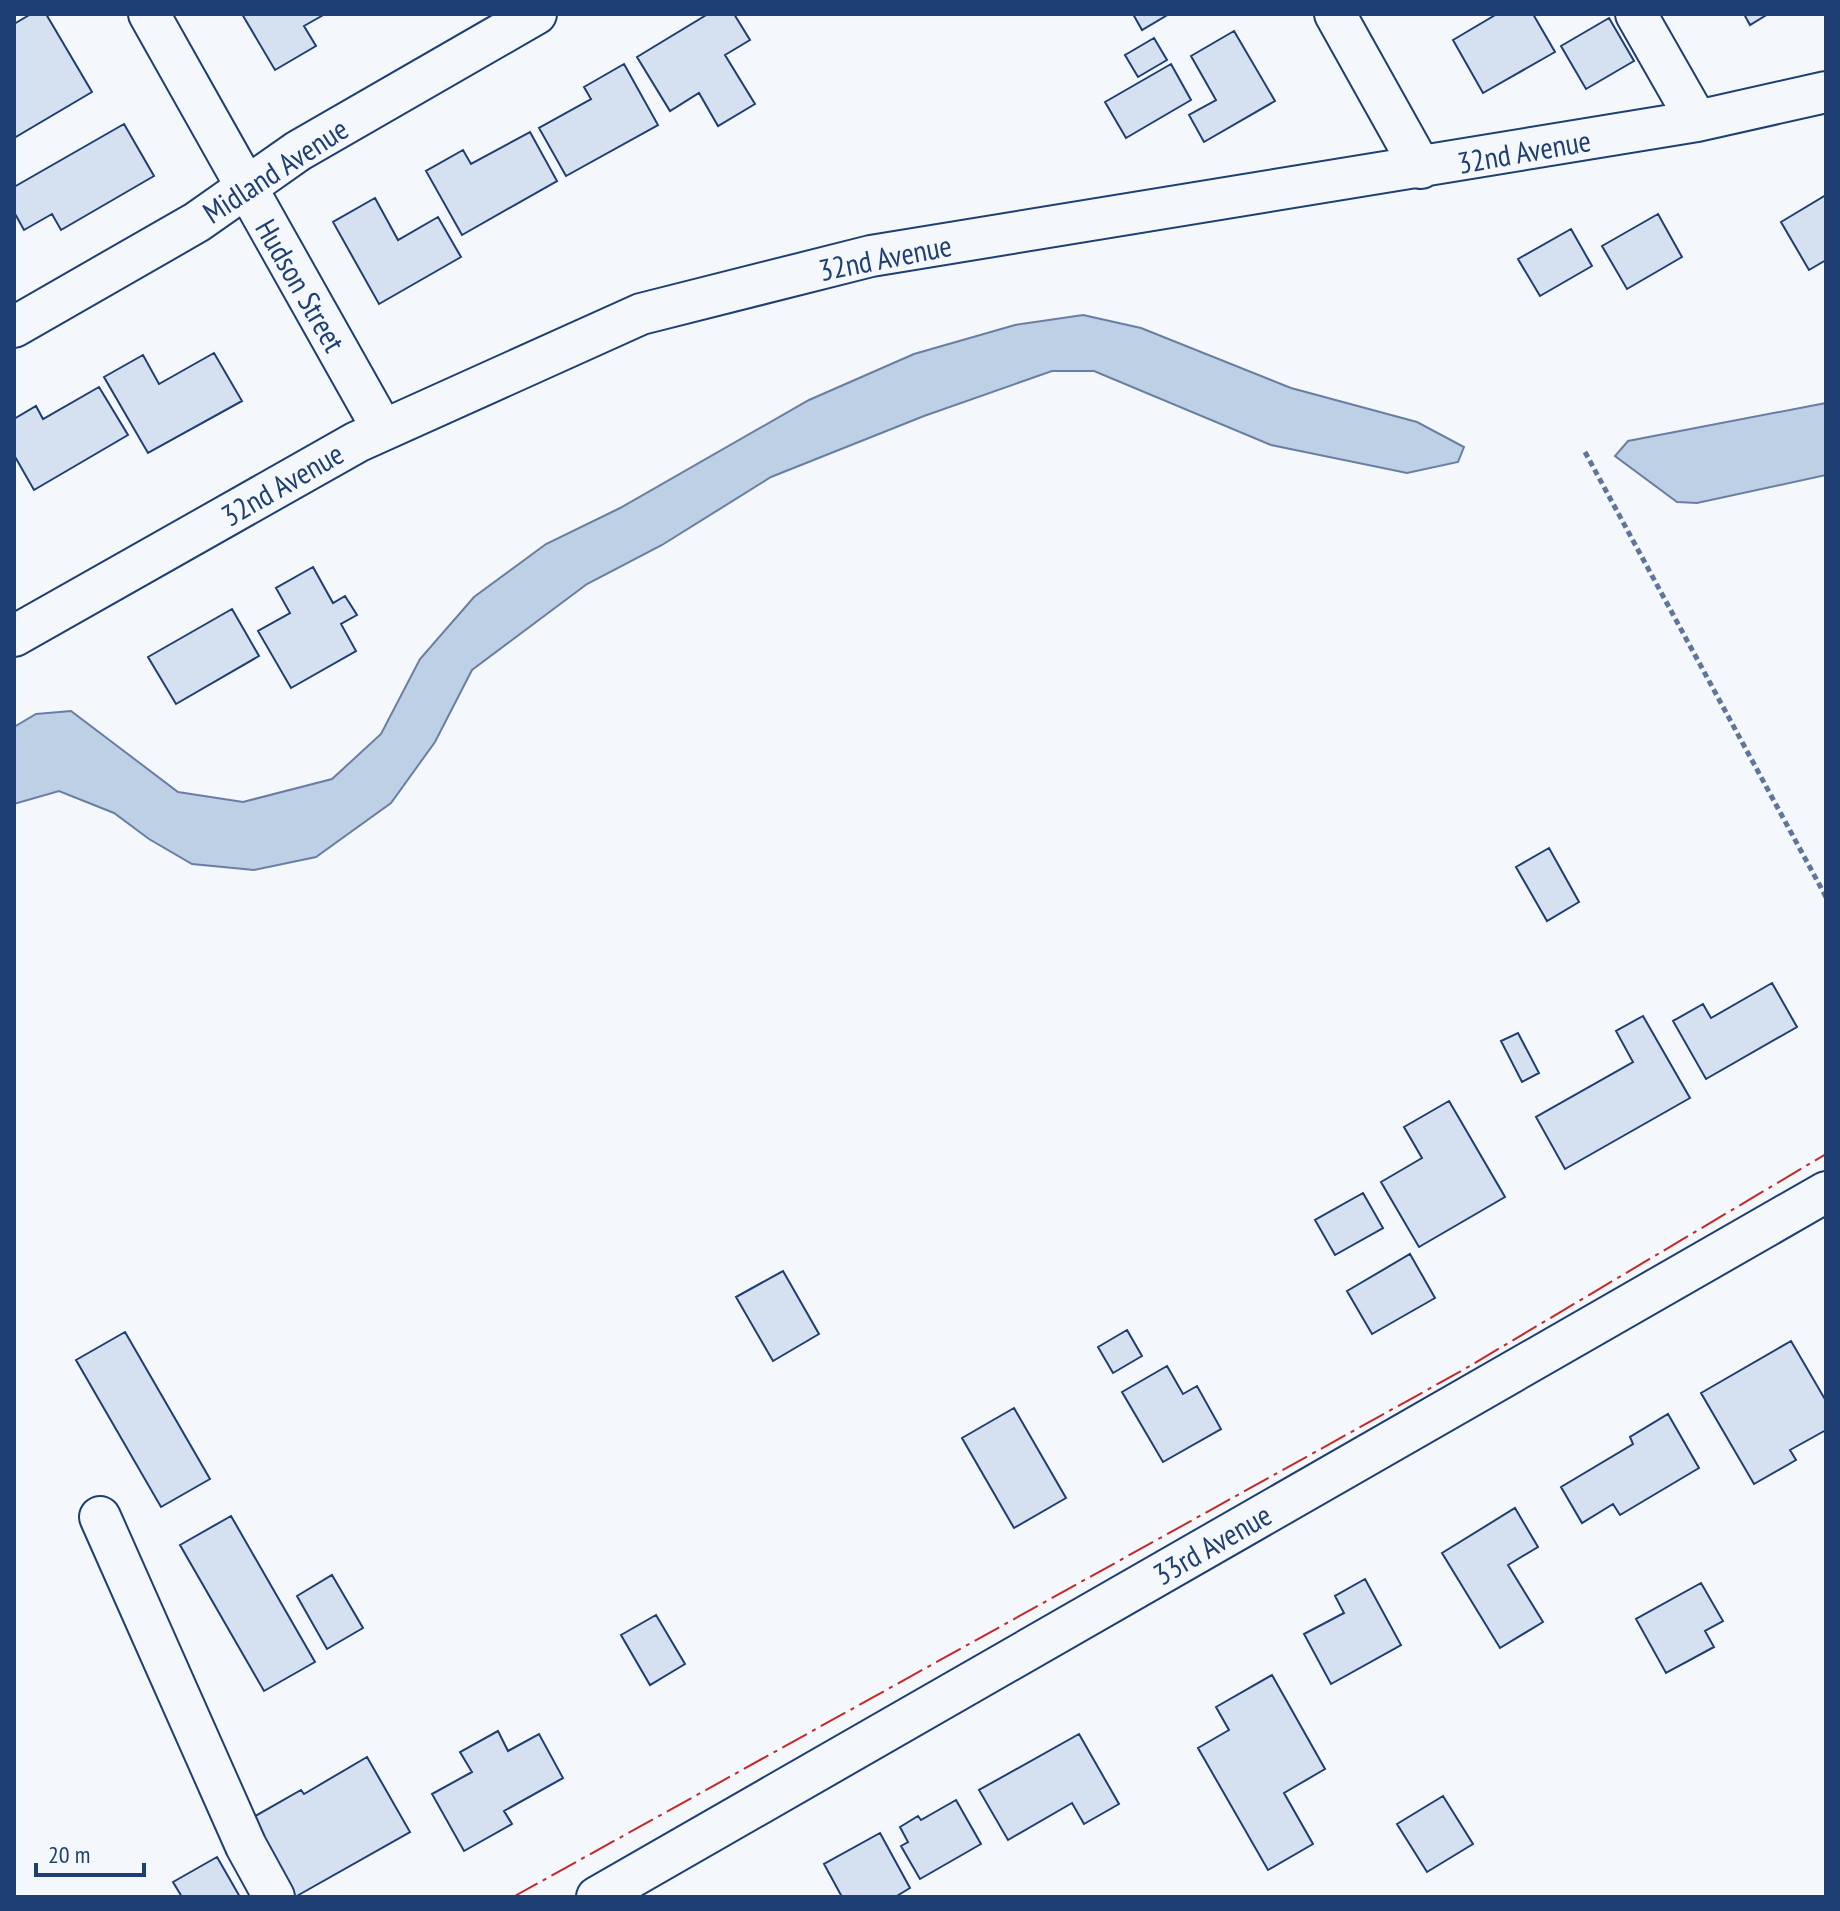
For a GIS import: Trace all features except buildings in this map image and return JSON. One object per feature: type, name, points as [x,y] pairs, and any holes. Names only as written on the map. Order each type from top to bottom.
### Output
[{"type":"street","name":"Hudson Street","points":[[149,14],[383,430]]},
{"type":"street","name":"Midland Avenue","points":[[14,327],[197,222],[298,151],[536,14]]},
{"type":"street","points":[[1335,14],[1421,168]]},
{"type":"street","points":[[1636,14],[1697,121]]},
{"type":"street","name":"32nd Avenue","points":[[14,636],[357,442],[641,314],[871,256],[1697,121],[1826,92]]},
{"type":"street","name":"33rd Avenue","points":[[597,1897],[1826,1192]]},
{"type":"street","points":[[100,1517],[246,1846],[274,1897]]},
{"type":"path","points":[[1585,452],[1826,897]]},
{"type":"water","points":[[1083,315],[1141,328],[1291,388],[1417,422],[1464,447],[1458,462],[1407,473],[1271,445],[1094,371],[1052,371],[924,416],[771,477],[662,545],[587,584],[472,670],[435,742],[391,803],[316,857],[254,870],[192,864],[149,839],[114,813],[59,791],[14,804],[14,727],[36,714],[71,711],[178,792],[243,802],[332,779],[381,734],[420,659],[474,597],[546,544],[620,508],[809,400],[914,354],[1015,325]]},
{"type":"water","points":[[1826,403],[1826,475],[1697,503],[1677,502],[1615,456],[1628,441]]},
{"type":"power","points":[[513,1897],[1463,1370],[1826,1154]]}]
